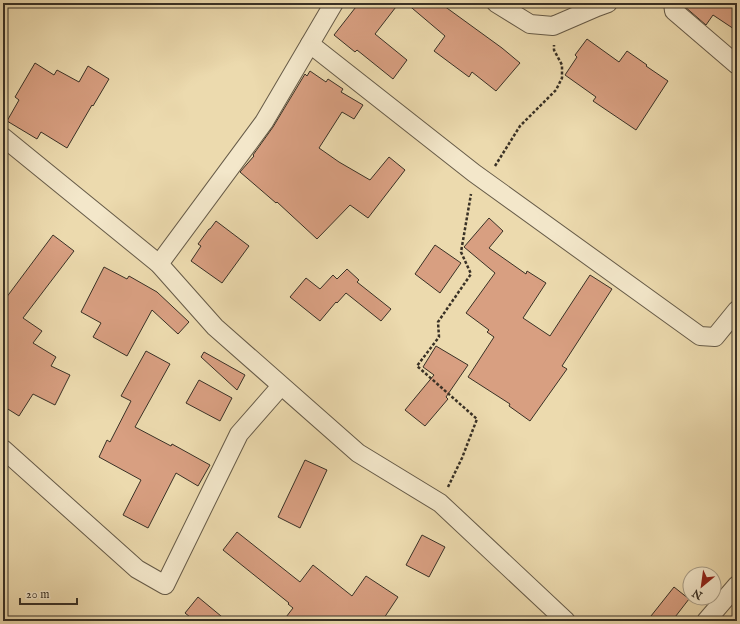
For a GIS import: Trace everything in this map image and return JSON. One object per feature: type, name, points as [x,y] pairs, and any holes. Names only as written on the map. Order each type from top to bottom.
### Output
[{"type":"street","points":[[159,264],[264,122],[334,3]]},
{"type":"street","points":[[496,3],[530,24],[554,26],[608,3]]},
{"type":"street","points":[[673,3],[674,12],[737,66]]},
{"type":"street","points":[[310,44],[480,178],[700,336],[715,336],[737,310]]},
{"type":"street","points":[[3,137],[159,264],[215,327],[358,453],[440,503],[566,621]]},
{"type":"street","points":[[3,448],[137,569],[166,585],[239,434],[281,386]]},
{"type":"street","points":[[706,621],[737,585]]},
{"type":"path","points":[[440,503],[462,458],[477,419],[417,366],[439,337],[438,322],[471,274],[461,252],[480,178],[520,126],[556,90],[562,78],[562,65],[554,50],[554,26]]},
{"type":"building","points":[[359,3],[399,3],[375,34],[407,60],[393,79],[357,50],[355,52],[334,35]]},
{"type":"building","points":[[406,3],[440,3],[520,63],[496,91],[472,72],[469,77],[434,51],[445,36]]},
{"type":"building","points":[[684,3],[737,3],[737,31],[713,15],[706,25],[684,6]]},
{"type":"building","points":[[587,39],[619,62],[627,51],[668,81],[636,130],[593,101],[596,97],[565,75],[577,57],[575,55]]},
{"type":"building","points":[[35,63],[54,75],[57,70],[79,82],[88,66],[109,79],[67,148],[41,132],[37,139],[7,121],[19,100],[15,97]]},
{"type":"building","points":[[310,71],[326,82],[328,79],[343,89],[341,92],[363,105],[354,119],[342,112],[319,148],[339,162],[370,180],[389,157],[405,170],[368,218],[350,205],[317,239],[277,202],[276,203],[240,172],[254,156],[253,155],[273,127],[305,74],[307,76]]},
{"type":"building","points":[[489,218],[503,231],[489,248],[526,274],[527,271],[546,283],[523,318],[550,336],[590,275],[612,289],[562,366],[567,369],[530,421],[509,406],[510,404],[468,377],[494,337],[487,332],[489,330],[466,313],[495,273],[464,247]]},
{"type":"building","points":[[216,221],[249,246],[222,283],[191,261],[201,246],[198,244]]},
{"type":"building","points":[[53,235],[74,251],[23,318],[42,331],[33,343],[56,357],[51,366],[70,375],[55,405],[33,394],[19,416],[3,406],[3,302]]},
{"type":"building","points":[[435,245],[461,263],[440,293],[415,274]]},
{"type":"building","points":[[104,267],[127,279],[129,276],[157,292],[189,322],[178,334],[152,310],[127,356],[93,337],[101,323],[81,312]]},
{"type":"building","points":[[347,269],[359,280],[357,282],[391,309],[381,321],[346,293],[337,303],[336,302],[320,321],[290,297],[306,278],[320,289],[333,275],[337,279]]},
{"type":"building","points":[[436,346],[468,365],[446,397],[448,399],[425,426],[405,410],[434,375],[423,367]]},
{"type":"building","points":[[146,351],[170,364],[135,427],[171,446],[172,444],[210,465],[198,486],[176,473],[148,528],[123,515],[141,480],[99,457],[107,440],[110,442],[131,401],[121,396]]},
{"type":"building","points":[[204,352],[245,375],[237,390],[201,357]]},
{"type":"building","points":[[199,380],[232,398],[220,421],[186,403]]},
{"type":"building","points":[[305,460],[327,470],[300,528],[278,517]]},
{"type":"building","points":[[237,532],[300,582],[313,565],[352,596],[366,576],[398,597],[382,621],[283,621],[293,608],[288,604],[289,603],[223,550]]},
{"type":"building","points":[[422,535],[445,547],[429,577],[406,565]]},
{"type":"building","points":[[674,587],[682,593],[682,606],[684,606],[672,621],[647,621]]},
{"type":"building","points":[[198,597],[227,621],[195,621],[185,613]]}]
